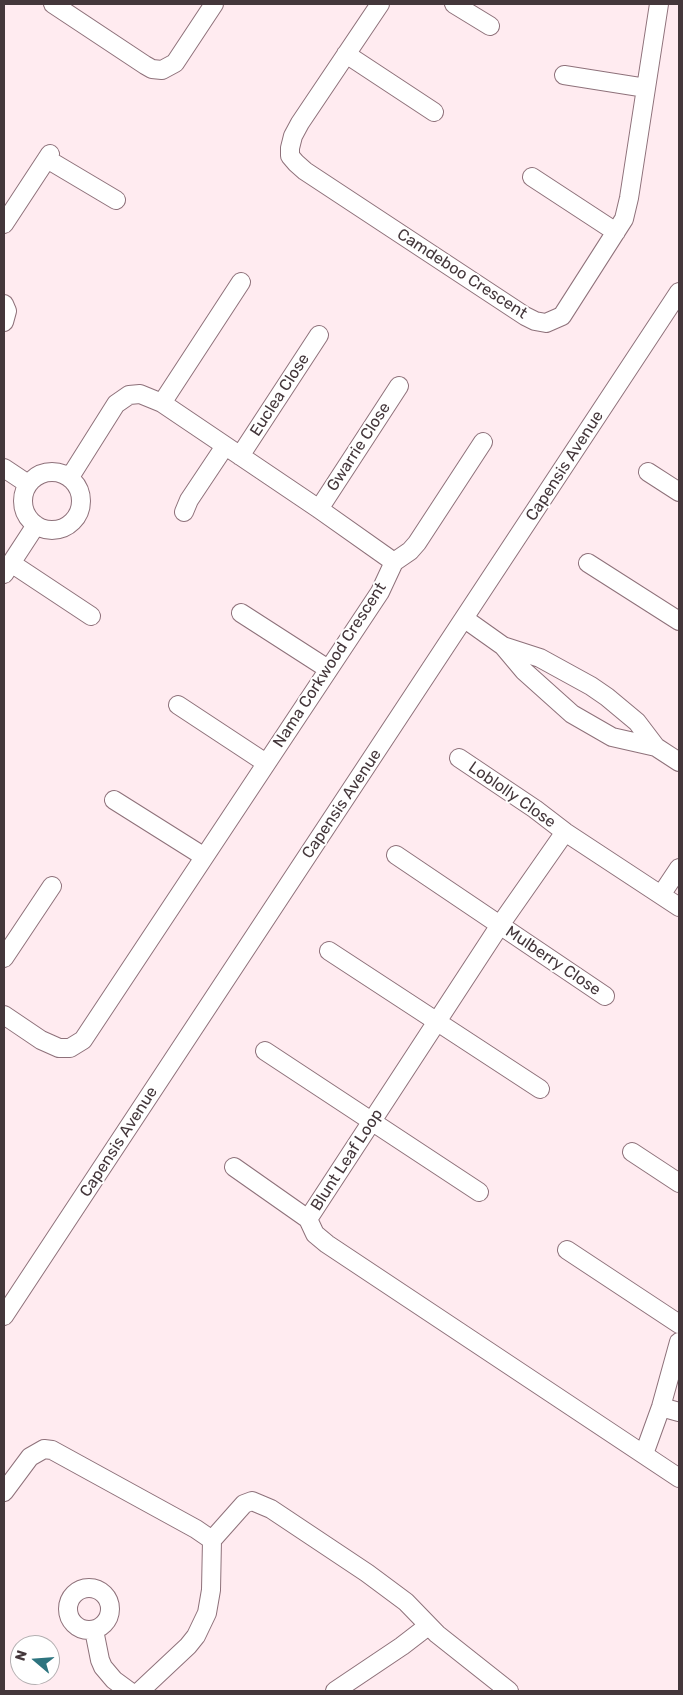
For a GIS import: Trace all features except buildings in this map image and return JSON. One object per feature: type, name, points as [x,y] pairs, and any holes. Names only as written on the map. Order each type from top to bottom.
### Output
[{"type":"street","points":[[53,4],[145,66],[158,70],[167,68],[175,63],[214,4]]},
{"type":"street","name":"Camdeboo Crescent","points":[[380,4],[300,123],[291,142],[290,156],[304,171],[524,316],[534,321],[546,323],[562,316],[624,219],[627,210],[659,4]]},
{"type":"street","points":[[454,4],[490,26]]},
{"type":"street","points":[[346,54],[434,112]]},
{"type":"street","points":[[564,75],[646,88]]},
{"type":"street","points":[[4,224],[48,156],[116,200]]},
{"type":"street","points":[[532,177],[616,232]]},
{"type":"street","points":[[162,403],[241,282]]},
{"type":"street","name":"Capensis Avenue","points":[[4,1316],[679,292]]},
{"type":"street","points":[[4,304],[7,312],[4,322]]},
{"type":"street","name":"Euclea Close","points":[[240,456],[319,335]]},
{"type":"street","name":"Gwarrie Close","points":[[319,509],[400,386]]},
{"type":"street","points":[[70,478],[116,404],[124,397],[140,394],[162,403],[394,562],[410,551],[417,543],[484,442]]},
{"type":"street","points":[[184,512],[189,500],[225,446]]},
{"type":"street","points":[[4,468],[28,484]]},
{"type":"street","points":[[52,471],[62,473],[77,485],[81,494],[79,513],[65,527],[55,530],[36,525],[25,511],[23,502],[28,484],[35,477],[43,473],[52,471]]},
{"type":"street","points":[[648,472],[679,492]]},
{"type":"street","points":[[36,525],[8,568],[91,616]]},
{"type":"street","name":"Nama Corkwood Crescent","points":[[4,1015],[52,1046],[70,1048],[83,1040],[203,856],[380,592],[394,562]]},
{"type":"street","points":[[588,563],[679,621]]},
{"type":"street","points":[[241,613],[328,669]]},
{"type":"street","points":[[465,619],[503,646],[530,676],[572,714],[612,737],[656,747]]},
{"type":"street","points":[[503,646],[540,658],[591,686],[637,722],[656,747],[679,762]]},
{"type":"street","points":[[178,705],[266,763]]},
{"type":"street","name":"Loblolly Close","points":[[459,758],[535,809],[565,832]]},
{"type":"street","points":[[114,800],[203,856]]},
{"type":"street","points":[[565,832],[679,907]]},
{"type":"street","name":"Blunt Leaf Loop","points":[[565,832],[500,925],[308,1219],[315,1234],[327,1244],[679,1478]]},
{"type":"street","name":"Mulberry Close","points":[[396,855],[605,996]]},
{"type":"street","points":[[661,895],[679,868]]},
{"type":"street","points":[[4,958],[52,886]]},
{"type":"street","points":[[330,951],[540,1089]]},
{"type":"street","points":[[265,1051],[479,1192]]},
{"type":"street","points":[[632,1152],[679,1183]]},
{"type":"street","points":[[234,1167],[308,1219]]},
{"type":"street","points":[[567,1250],[679,1324]]},
{"type":"street","points":[[644,1454],[661,1407],[679,1342]]},
{"type":"street","points":[[661,1407],[679,1412]]},
{"type":"street","points":[[4,1492],[30,1457],[44,1450],[52,1450],[196,1529],[212,1540]]},
{"type":"street","points":[[140,1691],[188,1646],[201,1626],[207,1613],[211,1590],[212,1540],[244,1504],[252,1501],[271,1508],[367,1573],[406,1602],[428,1626],[509,1691]]},
{"type":"street","points":[[335,1691],[428,1626]]},
{"type":"street","points":[[94,1630],[103,1667],[114,1680],[129,1691]]}]
